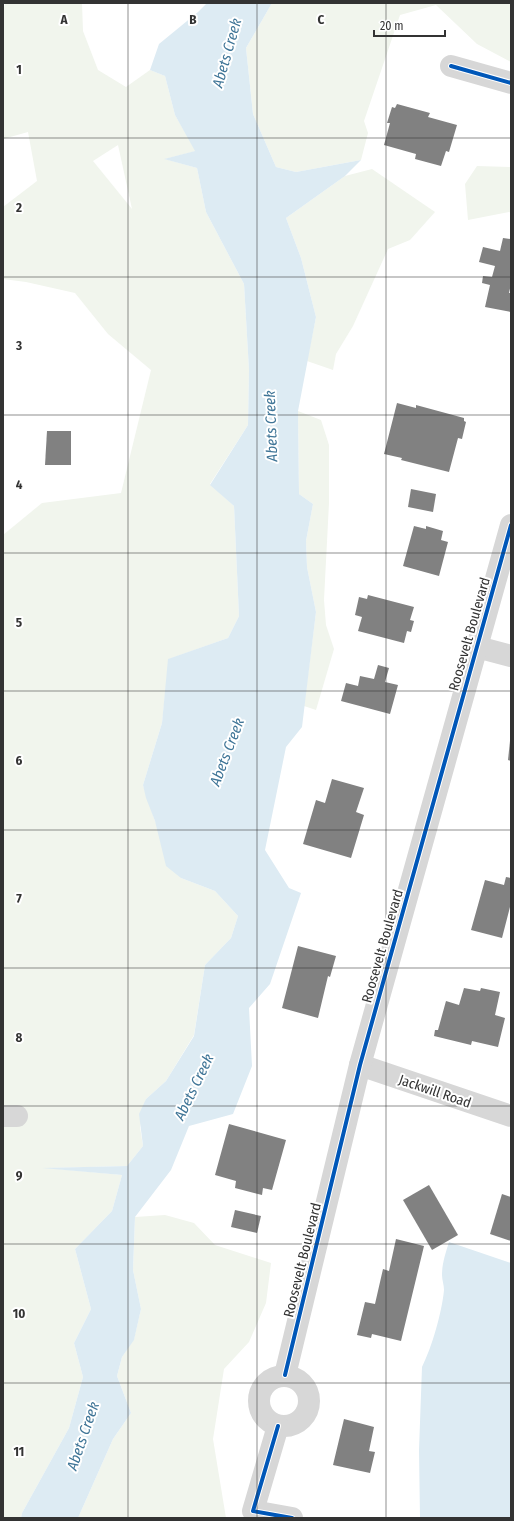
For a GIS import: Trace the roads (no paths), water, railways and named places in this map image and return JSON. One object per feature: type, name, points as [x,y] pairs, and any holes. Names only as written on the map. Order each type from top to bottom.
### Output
[{"type":"street","points":[[451,66],[511,83]]},
{"type":"street","name":"Roosevelt Boulevard","points":[[285,1375],[360,1065],[511,525]]},
{"type":"street","points":[[477,647],[511,656]]},
{"type":"street","name":"Jackwill Road","points":[[360,1065],[511,1116]]},
{"type":"street","points":[[285,1375],[295,1378],[304,1384],[309,1394],[310,1404],[306,1415],[299,1422],[289,1426],[278,1426],[267,1420],[260,1410],[259,1397],[263,1386],[273,1378],[285,1375]]},
{"type":"street","points":[[278,1426],[253,1511],[292,1518]]},
{"type":"water","name":"Abets Creek","points":[[207,3],[272,3],[246,48],[253,114],[276,167],[296,172],[361,160],[345,176],[286,218],[301,258],[316,317],[298,411],[299,494],[313,504],[306,541],[307,567],[316,612],[302,727],[286,747],[265,850],[289,888],[301,893],[270,984],[249,1008],[252,1066],[233,1114],[189,1126],[171,1170],[135,1217],[133,1270],[141,1309],[134,1340],[122,1357],[117,1376],[131,1413],[113,1439],[78,1518],[21,1518],[22,1513],[69,1428],[83,1377],[74,1343],[91,1309],[75,1249],[112,1211],[122,1175],[42,1168],[127,1166],[143,1146],[139,1114],[146,1099],[166,1081],[194,1036],[205,965],[231,938],[238,916],[215,891],[181,878],[166,866],[155,821],[146,798],[143,785],[162,723],[168,659],[228,638],[239,616],[234,506],[210,485],[248,425],[249,370],[244,284],[206,212],[197,168],[164,159],[195,151],[175,115],[165,76],[150,70],[159,44]]},
{"type":"water","points":[[449,1242],[511,1263],[511,1518],[420,1518],[419,1450],[422,1367],[433,1340],[439,1319],[444,1290],[442,1277],[444,1258]]}]
